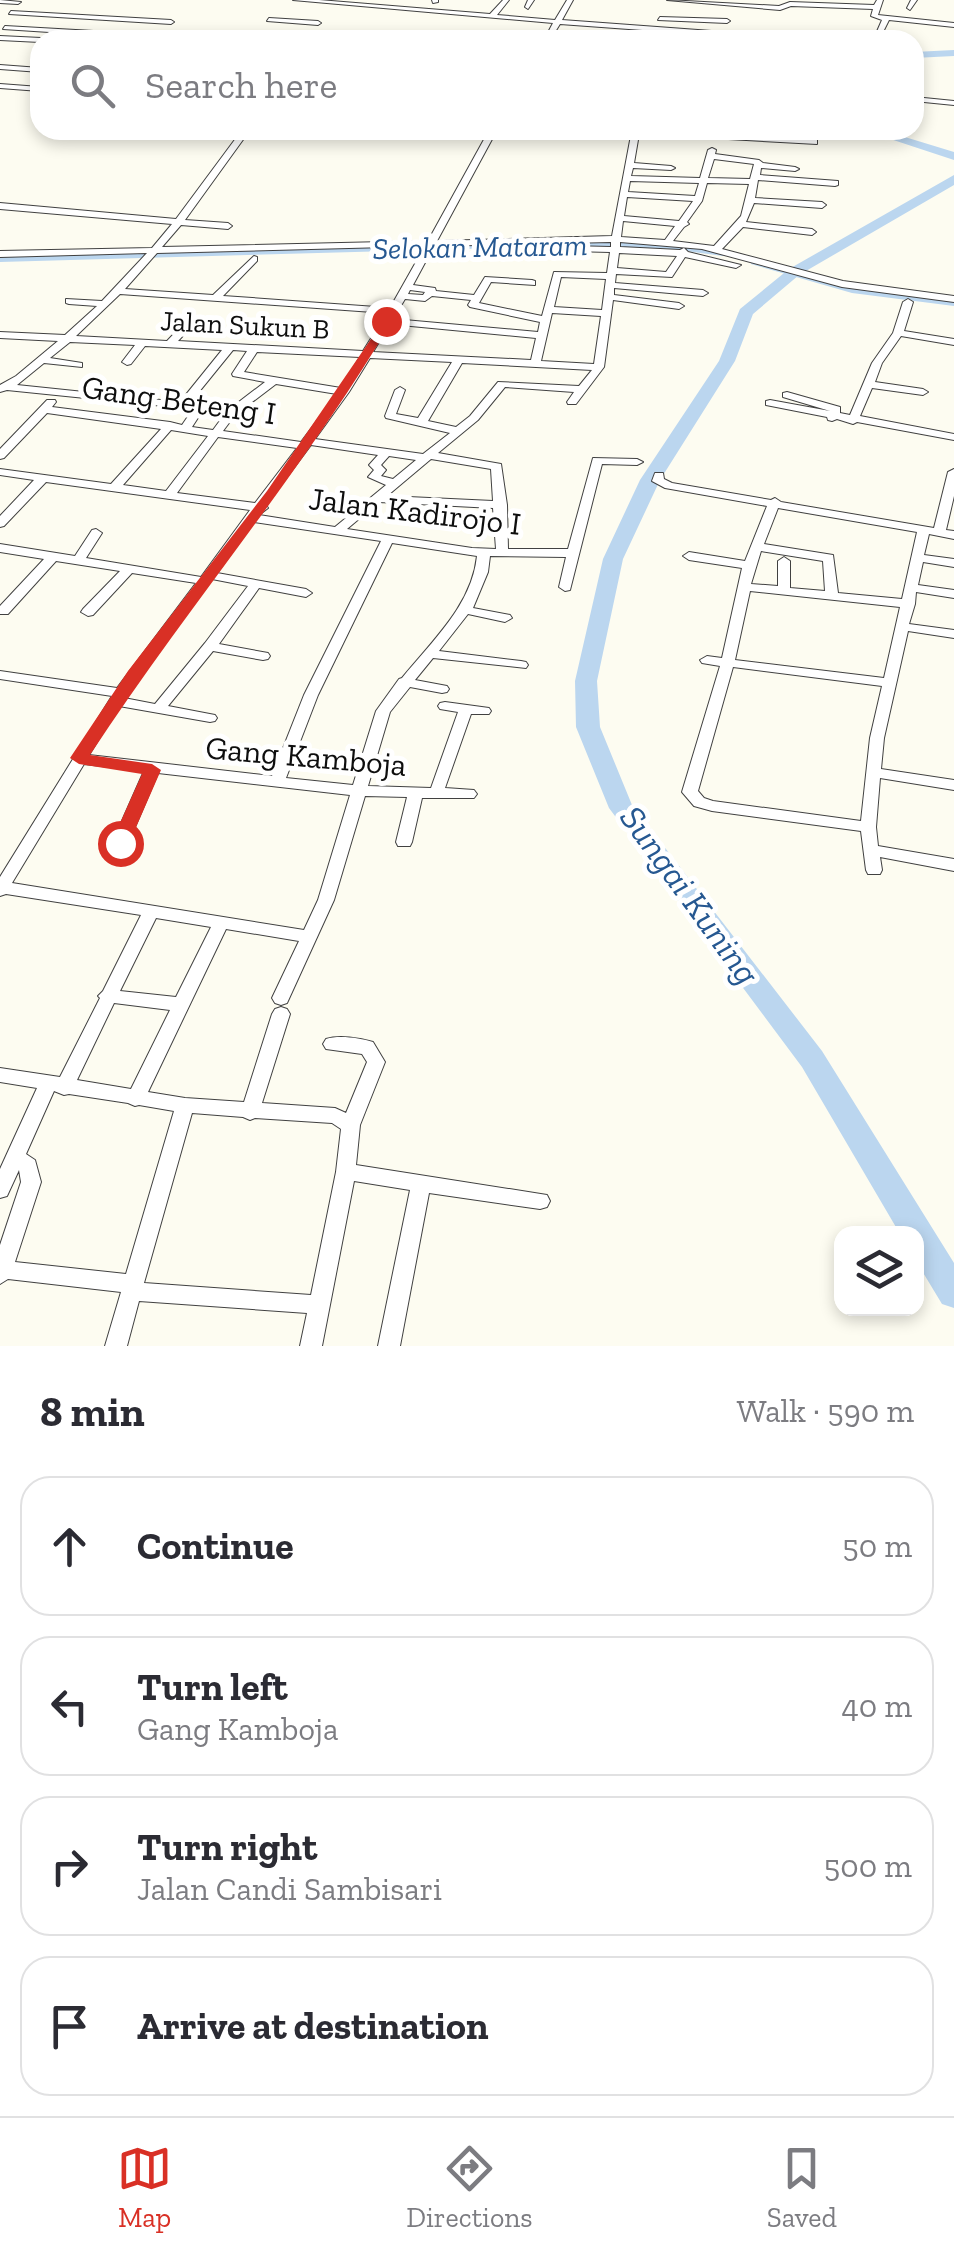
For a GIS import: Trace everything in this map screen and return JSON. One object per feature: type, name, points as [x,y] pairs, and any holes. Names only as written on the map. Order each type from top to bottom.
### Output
[{"type":"street","points":[[296,0],[671,30]]},
{"type":"street","points":[[492,16],[506,0]]},
{"type":"street","points":[[552,30],[570,0]]},
{"type":"street","points":[[657,29],[667,0],[780,8],[788,4],[879,4],[873,16],[954,26]]},
{"type":"street","points":[[0,1],[18,1],[2,33]]},
{"type":"street","points":[[314,2],[325,12],[314,30]]},
{"type":"street","points":[[0,15],[171,22]]},
{"type":"street","points":[[660,19],[727,22]]},
{"type":"street","points":[[881,30],[886,19]]},
{"type":"street","points":[[269,20],[318,22]]},
{"type":"street","points":[[2,33],[30,33]]},
{"type":"street","points":[[2,33],[30,38]]},
{"type":"street","points":[[0,67],[30,69]]},
{"type":"street","points":[[0,86],[30,88]]},
{"type":"street","points":[[924,100],[954,103]]},
{"type":"street","points":[[4,388],[68,340],[118,291],[180,222],[239,140]]},
{"type":"street","points":[[306,936],[0,888],[118,697],[344,392],[488,140]]},
{"type":"street","points":[[572,402],[599,367],[618,218],[634,140]]},
{"type":"street","points":[[668,242],[699,199],[712,140]]},
{"type":"street","points":[[773,140],[814,142]]},
{"type":"street","points":[[711,156],[754,160],[758,165],[796,170]]},
{"type":"street","points":[[629,165],[671,168]]},
{"type":"street","points":[[716,249],[744,224],[753,204],[758,165]]},
{"type":"street","points":[[627,178],[835,183]]},
{"type":"street","points":[[624,194],[699,199]]},
{"type":"street","points":[[753,204],[822,206]]},
{"type":"street","points":[[753,204],[784,211]]},
{"type":"street","points":[[0,206],[228,226]]},
{"type":"street","points":[[618,218],[684,224]]},
{"type":"street","points":[[744,224],[812,232]]},
{"type":"street","points":[[0,254],[668,242],[736,266]]},
{"type":"street","points":[[616,244],[716,249],[822,280],[861,296],[954,308]]},
{"type":"street","points":[[535,364],[557,274],[669,274],[685,248]]},
{"type":"street","points":[[215,298],[254,259]]},
{"type":"street","points":[[612,277],[654,288],[703,293]]},
{"type":"street","points":[[532,283],[488,279],[475,298],[476,308],[547,315],[607,314]]},
{"type":"street","points":[[822,280],[954,299]]},
{"type":"street","points":[[405,291],[430,288],[430,293],[475,298]]},
{"type":"street","points":[[647,301],[654,288]]},
{"type":"street","points":[[118,291],[390,316],[542,335]]},
{"type":"street","points":[[609,297],[679,306]]},
{"type":"street","points":[[68,302],[104,304]]},
{"type":"street","points":[[853,422],[877,363],[898,333],[908,302]]},
{"type":"street","points":[[170,344],[190,322]]},
{"type":"street","points":[[898,333],[954,342]]},
{"type":"street","name":"Jalan Sukun B","points":[[0,335],[599,367]]},
{"type":"street","points":[[127,362],[142,343]]},
{"type":"street","points":[[183,405],[230,347]]},
{"type":"street","points":[[254,348],[236,373],[344,392]]},
{"type":"street","points":[[41,360],[78,365]]},
{"type":"street","points":[[422,422],[458,360]]},
{"type":"street","points":[[168,496],[236,408],[274,380]]},
{"type":"street","points":[[338,531],[458,431],[502,384],[583,389]]},
{"type":"street","points":[[869,384],[923,392]]},
{"type":"street","points":[[4,388],[200,408],[186,427]]},
{"type":"street","points":[[400,390],[390,416],[458,431]]},
{"type":"street","points":[[0,456],[57,392]]},
{"type":"street","points":[[787,395],[836,409],[832,418]]},
{"type":"street","points":[[770,403],[853,422],[954,438]]},
{"type":"street","name":"Gang Beteng I","points":[[45,409],[306,444],[496,464],[500,505]]},
{"type":"street","points":[[113,488],[170,425]]},
{"type":"street","points":[[387,452],[375,465],[380,470],[374,477],[396,484]]},
{"type":"street","points":[[565,587],[570,553],[597,460],[638,462]]},
{"type":"street","name":"Jalan Kadirojo I","points":[[0,472],[168,496],[388,539],[484,552],[570,553]]},
{"type":"street","points":[[874,870],[868,827],[872,772],[888,683],[918,558],[954,472]]},
{"type":"street","points":[[659,475],[658,481],[669,486],[954,535]]},
{"type":"street","points":[[0,523],[46,480]]},
{"type":"street","points":[[380,499],[500,505],[502,553]]},
{"type":"street","points":[[775,502],[750,566],[728,662],[690,787],[692,797],[712,806],[868,827]]},
{"type":"street","points":[[78,560],[96,533]]},
{"type":"street","points":[[277,782],[311,695],[388,539]]},
{"type":"street","points":[[756,546],[829,558],[832,594]]},
{"type":"street","points":[[0,548],[306,593]]},
{"type":"street","points":[[250,1112],[280,1006],[306,936],[326,900],[372,736],[404,682],[466,610],[482,572],[484,552]]},
{"type":"street","points":[[4,611],[53,556]]},
{"type":"street","points":[[689,556],[750,566]]},
{"type":"street","points":[[918,558],[954,563]]},
{"type":"street","points":[[784,562],[784,590]]},
{"type":"street","points":[[88,612],[130,568]]},
{"type":"street","points":[[158,709],[255,585]]},
{"type":"street","points":[[748,588],[909,604]]},
{"type":"street","points":[[912,588],[954,594]]},
{"type":"street","points":[[466,610],[506,618]]},
{"type":"street","points":[[904,628],[954,634]]},
{"type":"street","points":[[210,646],[263,656]]},
{"type":"street","points":[[432,654],[521,665]]},
{"type":"street","points":[[707,660],[888,683]]},
{"type":"street","points":[[0,675],[210,718]]},
{"type":"street","points":[[404,682],[442,690]]},
{"type":"street","points":[[445,706],[484,712]]},
{"type":"street","points":[[437,791],[466,709]]},
{"type":"street","name":"Gang Kamboja","points":[[79,758],[152,770],[358,791],[469,794]]},
{"type":"street","points":[[115,855],[152,770]]},
{"type":"street","points":[[872,772],[954,785]]},
{"type":"street","points":[[404,842],[416,793]]},
{"type":"street","points":[[871,850],[954,865]]},
{"type":"street","points":[[0,1190],[151,912]]},
{"type":"street","points":[[136,1099],[220,923]]},
{"type":"street","points":[[108,996],[180,1004]]},
{"type":"street","points":[[311,1346],[346,1172],[351,1125],[372,1078],[375,1054],[368,1047],[332,1044]]},
{"type":"street","points":[[0,1075],[185,1106],[335,1116],[351,1125]]},
{"type":"street","points":[[116,1346],[185,1106]]},
{"type":"street","points":[[18,1159],[28,1166],[31,1182],[1,1271],[319,1305]]},
{"type":"street","points":[[346,1172],[530,1200]]},
{"type":"street","points":[[389,1346],[421,1184]]},
{"type":"waterway","name":"Sungai Kuning","points":[[924,54],[954,53]]},
{"type":"waterway","name":"Sungai Kuning","points":[[902,140],[954,156]]},
{"type":"waterway","name":"Sungai Kuning","points":[[954,179],[794,272],[746,312],[727,361],[650,480],[613,559],[586,681],[588,727],[621,808],[812,1059],[954,1293]]},
{"type":"waterway","name":"Selokan Mataram","points":[[0,259],[568,243],[671,246],[723,253]]},
{"type":"waterway","name":"Selokan Mataram","points":[[754,262],[852,290],[954,303]]},
{"type":"route","points":[[120,843],[152,770],[79,758],[134,674],[272,494],[344,392],[386,321]]}]
